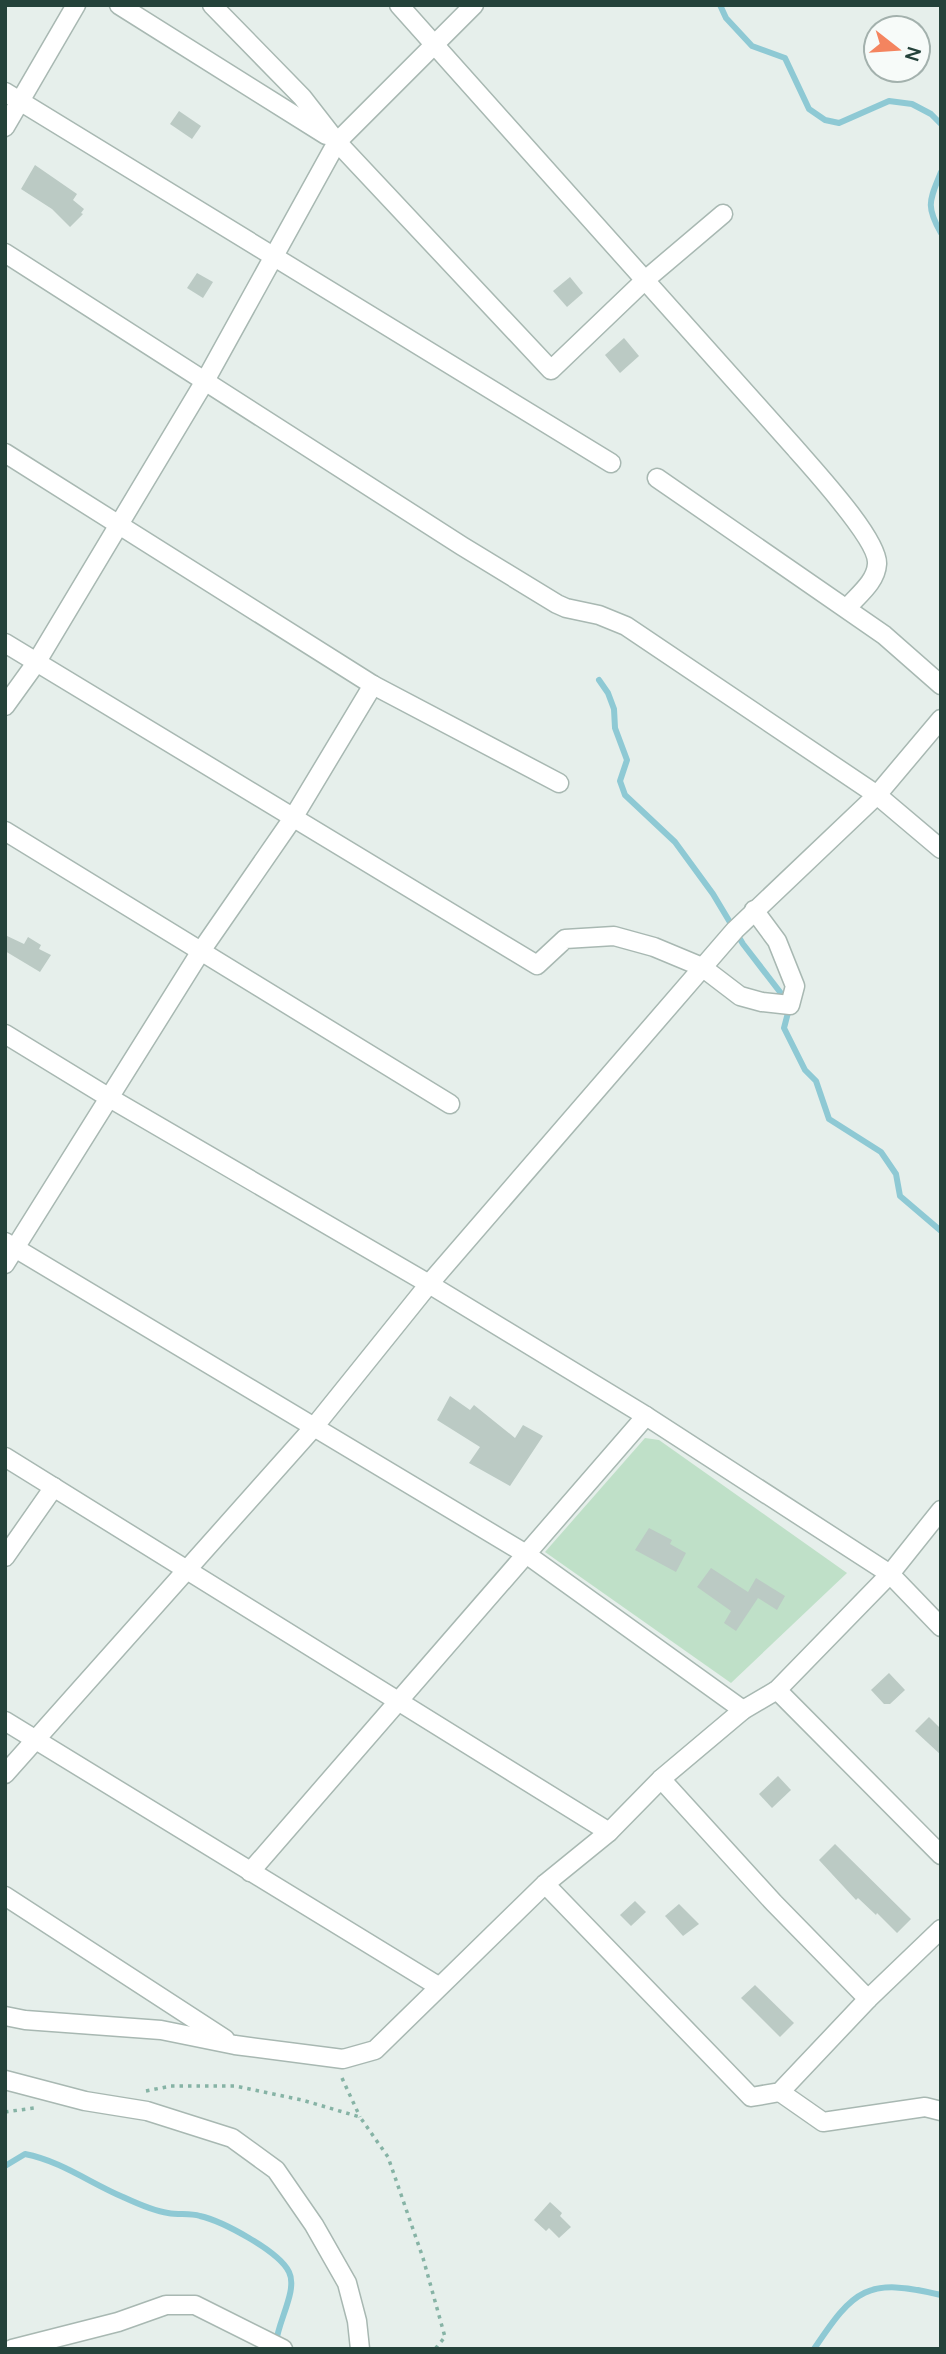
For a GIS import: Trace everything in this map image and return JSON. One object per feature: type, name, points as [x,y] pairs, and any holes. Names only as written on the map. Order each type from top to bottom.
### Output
[{"type":"street","points":[[5,127],[13,97],[76,5]]},
{"type":"street","points":[[119,5],[337,142]]},
{"type":"street","points":[[212,5],[302,97],[337,142],[551,370],[645,281],[723,214]]},
{"type":"street","points":[[399,5],[847,510],[872,545],[877,561],[874,578],[847,608]]},
{"type":"street","points":[[5,706],[36,663],[205,381],[337,142],[433,43],[474,5]]},
{"type":"street","points":[[13,97],[611,463]]},
{"type":"street","points":[[5,253],[556,604],[599,615],[626,626],[877,795],[941,849]]},
{"type":"street","points":[[5,453],[373,685],[559,783]]},
{"type":"street","points":[[657,478],[847,608],[884,635],[941,685]]},
{"type":"street","points":[[5,643],[537,965],[565,939],[614,936],[654,947],[702,967],[740,996],[790,1005],[795,986],[777,941],[754,910]]},
{"type":"street","points":[[5,1264],[10,1245],[201,951],[293,818],[373,685]]},
{"type":"street","points":[[5,1774],[314,1427],[429,1284],[702,967],[754,910],[877,795],[941,719]]},
{"type":"street","points":[[5,831],[450,1104]]},
{"type":"street","points":[[5,1034],[429,1284],[646,1416],[890,1574],[941,1627]]},
{"type":"street","points":[[10,1245],[526,1554],[743,1710]]},
{"type":"street","points":[[250,1872],[646,1416]]},
{"type":"street","points":[[5,1457],[609,1832]]},
{"type":"street","points":[[5,1557],[54,1487]]},
{"type":"street","points":[[5,2016],[25,2020],[161,2030],[235,2045],[343,2059],[374,2050],[545,1884],[609,1832],[661,1779],[743,1710],[777,1690],[890,1574],[941,1510]]},
{"type":"street","points":[[777,1690],[941,1855]]},
{"type":"street","points":[[5,1721],[438,1986]]},
{"type":"street","points":[[661,1779],[774,1903],[868,1999]]},
{"type":"street","points":[[545,1884],[751,2097],[780,2092],[868,1999],[941,1929]]},
{"type":"street","points":[[5,1896],[235,2045]]},
{"type":"street","points":[[5,2080],[85,2101],[147,2111],[232,2138],[276,2170],[314,2225],[347,2283],[357,2321],[360,2349]]},
{"type":"street","points":[[780,2092],[823,2122],[925,2107],[941,2111]]},
{"type":"street","points":[[12,2349],[118,2322],[166,2305],[195,2305],[284,2349]]},
{"type":"path","points":[[343,2059],[342,2080],[360,2117]]},
{"type":"green space","points":[[645,1438],[659,1440],[847,1573],[731,1683],[545,1552]]},
{"type":"building","points":[[179,111],[201,126],[192,139],[170,124]]},
{"type":"building","points":[[35,165],[77,194],[73,200],[84,209],[81,213],[83,214],[70,227],[52,209],[21,189]]},
{"type":"building","points":[[197,273],[213,282],[203,298],[187,288]]},
{"type":"building","points":[[570,277],[583,293],[567,307],[553,291]]},
{"type":"building","points":[[624,338],[639,356],[620,373],[605,355]]},
{"type":"building","points":[[5,935],[24,944],[28,937],[41,945],[39,949],[51,955],[40,972],[5,951]]},
{"type":"building","points":[[450,1396],[470,1410],[474,1405],[515,1438],[523,1425],[543,1436],[510,1486],[469,1463],[480,1447],[437,1420]]},
{"type":"building","points":[[649,1528],[672,1540],[670,1544],[686,1553],[676,1572],[635,1550]]},
{"type":"building","points":[[711,1568],[748,1592],[756,1578],[785,1596],[777,1610],[758,1598],[736,1631],[724,1623],[731,1611],[697,1587]]},
{"type":"building","points":[[889,1673],[905,1690],[890,1704],[884,1704],[871,1690]]},
{"type":"building","points":[[929,1717],[941,1729],[941,1755],[915,1731]]},
{"type":"building","points":[[778,1776],[791,1790],[772,1808],[759,1794]]},
{"type":"building","points":[[835,1844],[911,1919],[897,1933],[877,1913],[876,1915],[858,1898],[856,1900],[819,1860]]},
{"type":"building","points":[[635,1901],[646,1912],[631,1926],[620,1915]]},
{"type":"building","points":[[679,1904],[699,1924],[683,1936],[665,1916]]},
{"type":"building","points":[[755,1985],[794,2023],[780,2037],[741,1998]]},
{"type":"building","points":[[550,2202],[562,2213],[560,2216],[571,2227],[559,2238],[549,2228],[546,2231],[534,2220]]},
{"type":"waterway","points":[[720,5],[726,18],[752,46],[785,58],[809,109],[825,120],[839,123],[889,101],[912,104],[931,114],[941,124]]},
{"type":"waterway","points":[[941,172],[931,202],[933,216],[941,233]]},
{"type":"waterway","points":[[599,680],[614,709],[615,728],[627,760],[620,781],[625,795],[675,842],[713,894],[743,944],[790,1005],[784,1028],[805,1070],[816,1081],[829,1119],[881,1152],[896,1174],[900,1196],[941,1231]]},
{"type":"waterway","points":[[5,2166],[25,2154],[38,2157],[145,2206],[162,2212],[210,2219],[262,2246],[283,2264],[291,2279],[289,2297],[276,2343]]},
{"type":"waterway","points":[[814,2349],[840,2313],[865,2293],[879,2288],[896,2287],[941,2295]]}]
